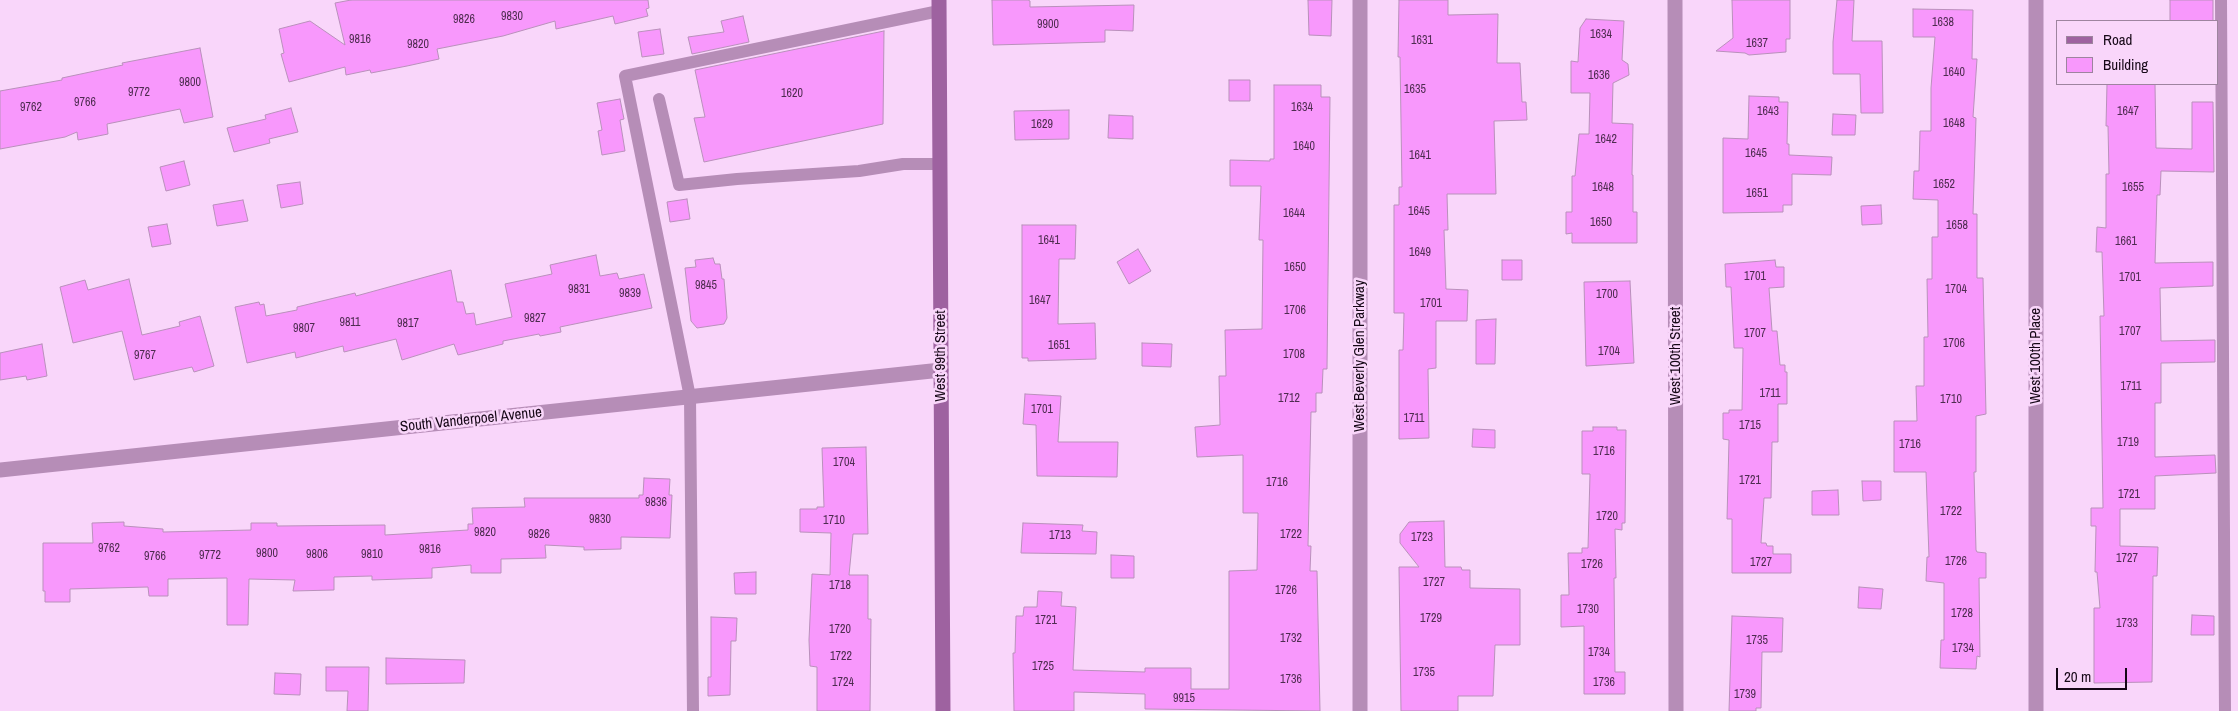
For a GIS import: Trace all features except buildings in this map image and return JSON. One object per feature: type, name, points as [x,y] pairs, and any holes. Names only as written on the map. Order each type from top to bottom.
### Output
[{"type":"street","name":"West Beverly Glen Parkway","points":[[1360,0],[1360,711]]},
{"type":"street","name":"West 100th Street","points":[[1675,0],[1676,711]]},
{"type":"street","name":"West 100th Place","points":[[2036,0],[2036,711]]},
{"type":"street","name":"West 99th Street","points":[[939,6],[943,711]]},
{"type":"street","name":"South Vanderpoel Avenue","points":[[0,470],[941,370]]},
{"type":"lane","points":[[2222,0],[2225,711]]},
{"type":"lane","points":[[693,711],[690,397],[625,76],[939,6]]},
{"type":"lane","points":[[659,99],[679,185],[737,178],[859,171],[903,164],[940,164]]}]
